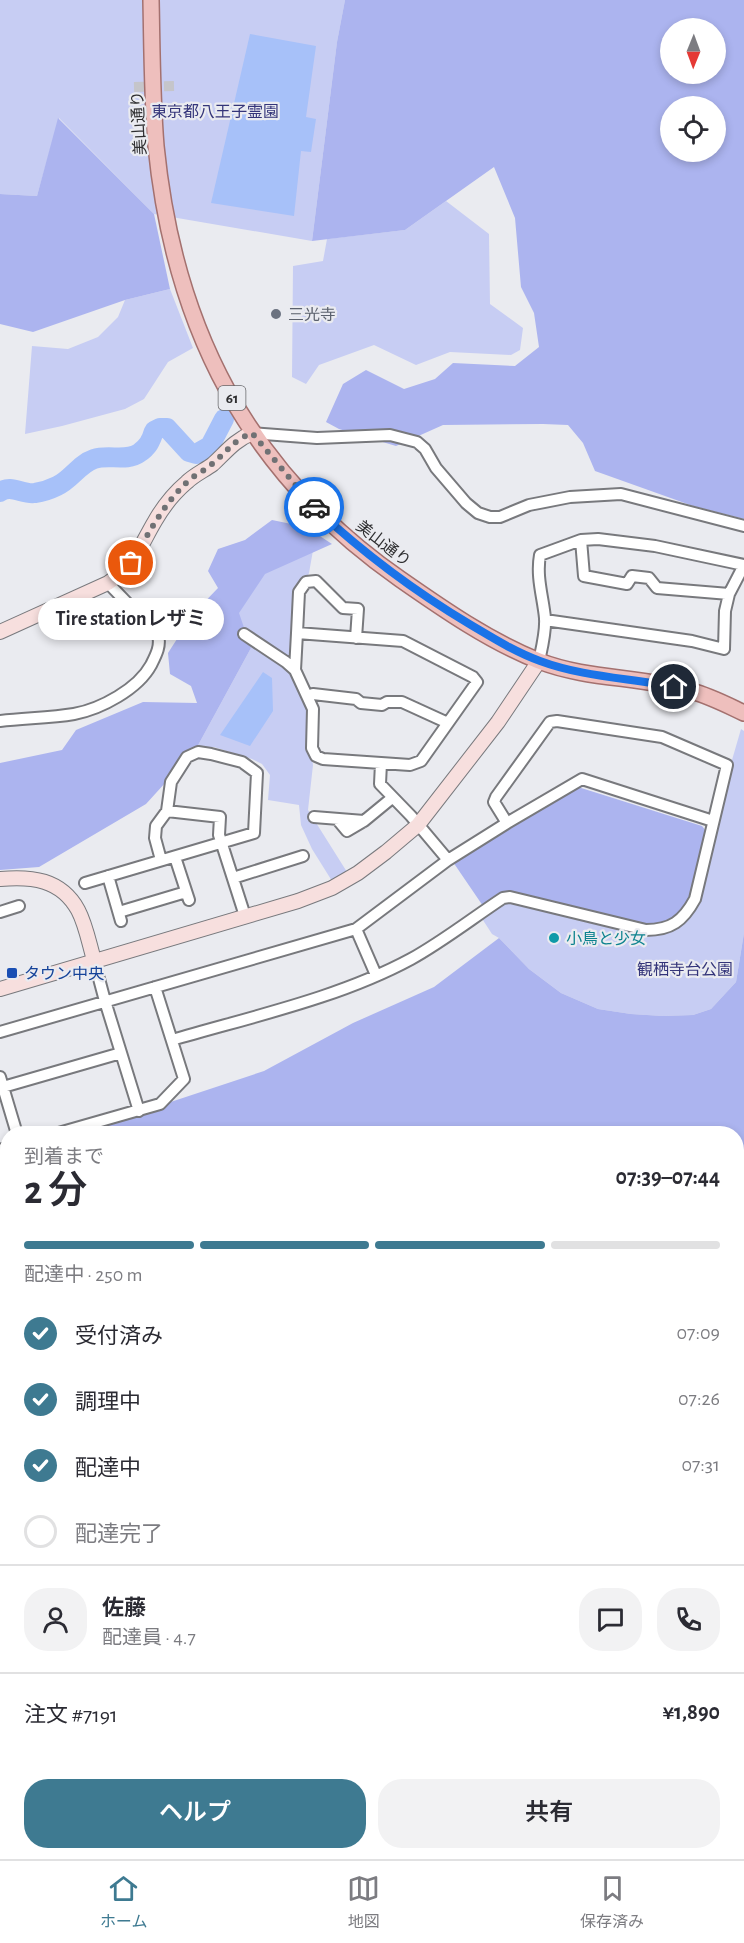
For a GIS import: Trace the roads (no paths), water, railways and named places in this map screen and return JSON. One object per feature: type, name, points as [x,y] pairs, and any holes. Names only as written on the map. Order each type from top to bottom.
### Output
[{"type":"main road","name":"美山通り","points":[[150,0],[156,144],[166,217],[177,266],[204,344],[225,386],[252,433],[307,501],[378,564],[459,618],[539,661],[603,677],[691,691],[718,700],[744,713]]},
{"type":"street","points":[[0,632],[108,583],[122,573],[131,563],[170,500],[188,481],[212,464],[237,439],[252,433],[317,438],[390,435],[417,442],[425,449],[436,468],[466,503],[478,513],[490,517],[500,517],[529,505],[570,497],[621,494],[744,526]]},
{"type":"street","points":[[0,988],[298,901],[332,888],[386,852],[418,825],[498,722],[539,661],[545,620],[539,580],[540,555],[581,540],[615,540],[744,565],[729,594],[725,611],[724,648],[692,640],[545,620]]},
{"type":"street","points":[[581,540],[584,576],[627,584],[632,576],[649,578],[657,588],[729,594]]},
{"type":"street","points":[[295,670],[299,592],[306,582],[316,581],[343,608],[358,609],[357,638]]},
{"type":"street","points":[[0,721],[75,714],[118,697],[146,673],[157,653],[160,641],[158,635],[108,583]]},
{"type":"street","points":[[244,634],[295,670],[313,710],[312,748],[316,756],[323,759],[410,765],[421,761],[477,682],[473,677],[403,641],[297,633]]},
{"type":"street","points":[[307,696],[313,694],[356,699],[362,703],[382,705],[387,702],[402,702],[448,723]]},
{"type":"street","points":[[172,1040],[336,992],[376,975],[412,958],[503,898],[511,897],[646,930],[660,930],[671,926],[689,911],[695,898],[727,765],[662,737],[550,722],[496,797],[494,802],[507,823]]},
{"type":"street","points":[[85,883],[254,833],[257,773],[242,762],[198,752],[187,757],[171,782],[168,811],[156,826],[155,838],[161,860]]},
{"type":"street","points":[[381,763],[380,784],[448,860]]},
{"type":"street","points":[[0,1032],[356,929],[448,860],[582,779],[713,821]]},
{"type":"street","points":[[314,817],[338,819],[347,831],[364,821],[392,798]]},
{"type":"street","points":[[168,811],[220,817],[219,834],[245,916]]},
{"type":"street","points":[[233,878],[303,856]]},
{"type":"street","points":[[108,876],[120,917],[188,896],[176,857]]},
{"type":"street","points":[[0,879],[22,877],[44,881],[59,889],[78,909],[139,1111]]},
{"type":"street","points":[[0,912],[19,906]]},
{"type":"street","points":[[356,929],[376,975]]},
{"type":"street","points":[[84,1126],[160,1104],[184,1079],[155,987]]},
{"type":"street","points":[[15,1126],[2,1082],[121,1053]]},
{"type":"waterway","points":[[0,492],[8,489],[31,493],[43,491],[62,483],[84,464],[94,459],[134,456],[145,448],[154,431],[160,428],[167,428],[189,452],[196,454],[210,446],[224,419]]},
{"type":"tunnel","points":[[134,87],[175,86]]},
{"type":"place","name":"三光寺","points":[[276,314]]},
{"type":"place","name":"Tire stationレザミ","points":[[131,563]]},
{"type":"place","name":"小鳥と少女","points":[[554,938]]},
{"type":"place","name":"タウン中央","points":[[12,973]]},
{"type":"park label","name":"東京都八王子霊園","points":[[215,111]]},
{"type":"park label","name":"観栖寺台公園","points":[[685,969]]}]
